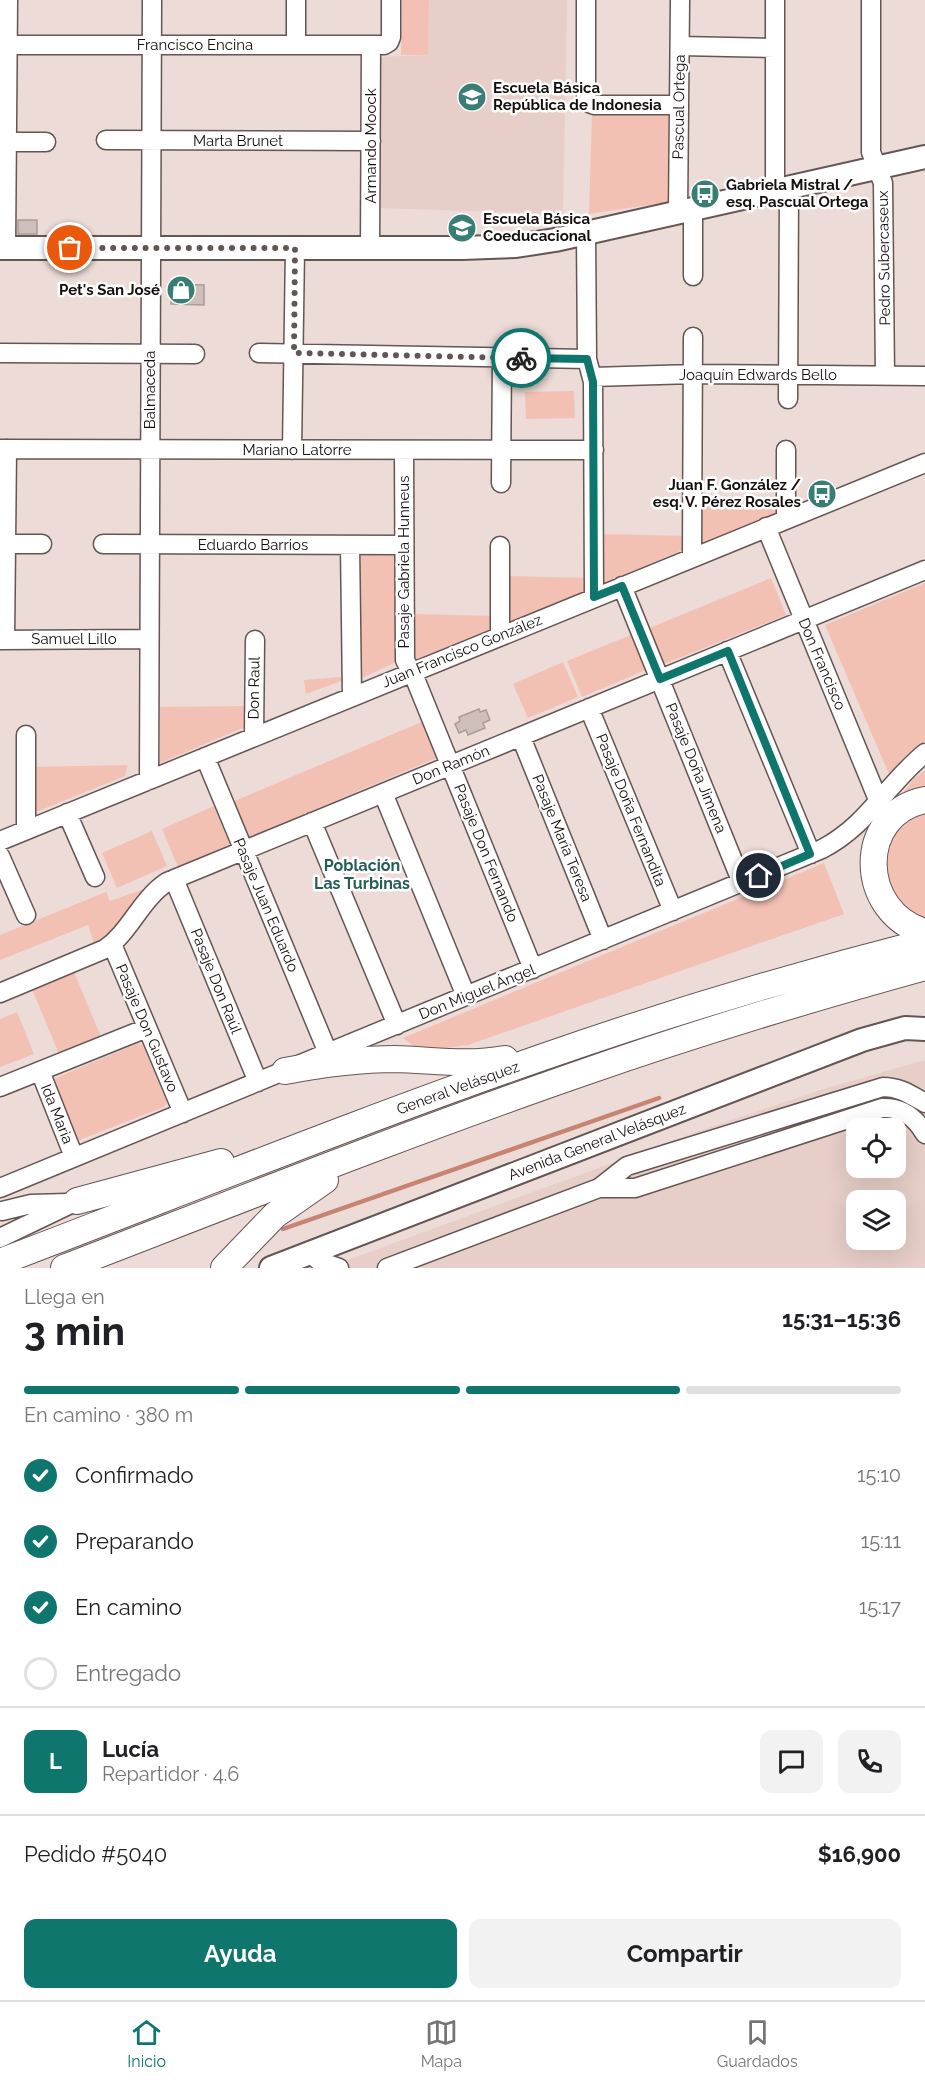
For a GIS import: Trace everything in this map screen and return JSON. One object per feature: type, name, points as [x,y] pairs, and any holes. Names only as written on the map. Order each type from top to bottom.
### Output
[{"type":"highway","points":[[925,800],[903,809],[889,821],[878,840],[873,861],[875,883],[884,903],[900,919],[925,932]]},
{"type":"highway","name":"General Velásquez","points":[[0,1262],[467,1084],[619,1031],[790,978],[925,942]]},
{"type":"highway","name":"General Velásquez","points":[[64,1268],[515,1096],[778,1009],[925,967]]},
{"type":"highway","points":[[285,1071],[358,1060],[480,1063],[532,1053],[619,1031]]},
{"type":"highway","points":[[77,1202],[234,1158],[321,1139]]},
{"type":"highway","points":[[224,1268],[264,1225],[286,1206],[371,1150]]},
{"type":"main road","points":[[3,248],[496,247],[536,243],[586,233],[925,157]]},
{"type":"main road","name":"Avenida General Velásquez","points":[[271,1268],[862,1040],[905,1028],[925,1029]]},
{"type":"street","points":[[3,248],[4,45],[8,0]]},
{"type":"street","name":"Balmaceda","points":[[149,780],[152,0]]},
{"type":"street","points":[[296,0],[296,45]]},
{"type":"street","name":"Armando Moock","points":[[370,248],[370,141],[380,44],[391,37],[391,0]]},
{"type":"street","points":[[586,0],[586,96],[589,103],[594,105],[679,105]]},
{"type":"street","name":"Pascual Ortega","points":[[680,0],[679,105],[693,276]]},
{"type":"street","points":[[775,0],[788,399]]},
{"type":"street","name":"Pedro Subercaseux","points":[[871,0],[871,152],[883,183],[885,376]]},
{"type":"street","name":"Francisco Encina","points":[[4,45],[380,44]]},
{"type":"street","points":[[680,45],[775,48]]},
{"type":"street","name":"Marta Brunet","points":[[106,140],[370,141]]},
{"type":"street","points":[[3,142],[46,142]]},
{"type":"street","points":[[586,233],[587,359],[592,377],[594,450],[594,597]]},
{"type":"street","points":[[292,450],[295,248]]},
{"type":"street","points":[[692,557],[693,337]]},
{"type":"street","points":[[258,352],[587,359]]},
{"type":"street","points":[[0,353],[195,354]]},
{"type":"street","points":[[501,483],[502,356]]},
{"type":"street","name":"Joaquín Edwards Bello","points":[[592,377],[693,374],[925,376]]},
{"type":"street","points":[[3,449],[3,640]]},
{"type":"street","name":"Mariano Latorre","points":[[3,449],[594,450]]},
{"type":"street","name":"Pasaje Gabriela Hunneus","points":[[404,450],[405,660],[411,672]]},
{"type":"street","points":[[786,450],[786,518]]},
{"type":"street","name":"Juan Francisco González","points":[[0,841],[925,463]]},
{"type":"street","name":"Don Francisco","points":[[765,527],[879,802]]},
{"type":"street","points":[[3,544],[42,544]]},
{"type":"street","name":"Eduardo Barrios","points":[[103,544],[404,545]]},
{"type":"street","points":[[350,545],[352,696]]},
{"type":"street","points":[[500,546],[500,636]]},
{"type":"street","name":"Don Ramón","points":[[0,993],[112,944],[153,893],[174,879],[925,570]]},
{"type":"street","name":"Pasaje Doña Jimena","points":[[622,586],[742,883]]},
{"type":"street","name":"Samuel Lillo","points":[[3,640],[149,639]]},
{"type":"street","name":"Don Raul","points":[[254,736],[255,640]]},
{"type":"street","points":[[728,651],[810,854]]},
{"type":"street","name":"Pasaje Don Fernando","points":[[411,672],[533,969]]},
{"type":"street","name":"Pasaje Doña Fernandita","points":[[589,708],[673,911]]},
{"type":"street","points":[[26,735],[26,830]]},
{"type":"street","name":"Pasaje María Teresa","points":[[520,737],[603,940]]},
{"type":"street","name":"Don Miguel Ángel","points":[[0,1188],[810,854],[843,837],[867,816],[899,777],[925,753]]},
{"type":"street","name":"Pasaje Juan Eduardo","points":[[205,757],[328,1053]]},
{"type":"street","points":[[383,793],[466,996]]},
{"type":"street","points":[[67,813],[95,877]]},
{"type":"street","points":[[312,822],[397,1024]]},
{"type":"street","points":[[0,856],[26,915]]},
{"type":"street","name":"Pasaje Don Raúl","points":[[174,879],[258,1082]]},
{"type":"street","name":"Pasaje Don Gustavo","points":[[112,944],[183,1113]]},
{"type":"street","points":[[0,1088],[147,1028]]},
{"type":"street","name":"Ida Maria","points":[[40,1071],[74,1157]]},
{"type":"street","points":[[387,1268],[599,1188],[627,1167],[884,1087],[903,1090],[925,1103]]},
{"type":"street","points":[[599,1188],[634,1188],[882,1108],[899,1109],[909,1115],[925,1134]]},
{"type":"street","points":[[2,1211],[31,1204],[77,1202]]},
{"type":"street","points":[[0,1239],[77,1202]]},
{"type":"street","points":[[310,1253],[320,1261],[339,1268]]},
{"type":"shaded area","points":[[402,0],[429,0],[428,55],[401,55]]},
{"type":"shaded area","name":"Escuela Básica República de Indonesia","points":[[429,0],[567,0],[563,214],[379,208],[378,57],[428,55]]},
{"type":"shaded area","points":[[592,115],[668,115],[668,202],[589,214]]},
{"type":"shaded area","points":[[574,391],[575,418],[526,419],[525,392]]},
{"type":"shaded area","points":[[697,500],[780,502],[780,515],[696,550]]},
{"type":"shaded area","points":[[602,534],[685,536],[685,549],[601,584]]},
{"type":"shaded area","points":[[399,552],[398,661],[360,679],[357,553]]},
{"type":"shaded area","points":[[504,576],[588,578],[587,591],[503,627]]},
{"type":"shaded area","points":[[771,578],[786,615],[662,665],[647,629]]},
{"type":"shaded area","points":[[925,583],[925,741],[889,774],[825,625]]},
{"type":"shaded area","points":[[412,614],[495,616],[495,629],[411,665]]},
{"type":"shaded area","points":[[633,634],[648,669],[582,697],[567,661]]},
{"type":"shaded area","points":[[563,662],[578,697],[528,718],[513,684]]},
{"type":"shaded area","points":[[341,677],[341,681],[306,694],[304,680]]},
{"type":"shaded area","points":[[245,706],[245,727],[160,763],[160,707]]},
{"type":"shaded area","points":[[424,721],[439,757],[247,838],[232,802]]},
{"type":"shaded area","points":[[128,765],[125,776],[31,814],[30,767]]},
{"type":"shaded area","points":[[925,770],[925,788],[897,801],[913,780]]},
{"type":"shaded area","points":[[214,806],[230,844],[178,867],[162,829]]},
{"type":"shaded area","points":[[925,812],[925,921],[889,898],[883,860],[887,844],[893,836],[912,817]]},
{"type":"shaded area","points":[[152,831],[167,866],[117,888],[102,853]]},
{"type":"shaded area","points":[[824,863],[844,914],[468,1045],[421,1051],[403,1038]]},
{"type":"shaded area","points":[[150,887],[113,936],[94,943],[88,925],[0,960],[0,935],[106,892],[110,901]]},
{"type":"shaded area","points":[[74,972],[101,1037],[59,1054],[32,989]]},
{"type":"shaded area","points":[[17,1012],[34,1054],[0,1067],[0,1019]]},
{"type":"shaded area","points":[[138,1043],[143,1045],[167,1103],[164,1107],[74,1142],[49,1081]]},
{"type":"shaded area","points":[[925,1060],[925,1268],[326,1268],[699,1131],[824,1089]]},
{"type":"building","points":[[18,220],[37,220],[37,234],[18,234]]},
{"type":"building","points":[[171,284],[204,285],[204,305],[171,304]]},
{"type":"building","points":[[479,709],[480,712],[486,710],[490,720],[483,723],[485,728],[468,735],[466,730],[459,733],[455,724],[460,721],[459,717]]},
{"type":"waterway","points":[[283,1229],[659,1098]]},
{"type":"way so far","points":[[70,248],[295,248],[294,353],[521,358]]},
{"type":"place","name":"Escuela Básica República de Indonesia","points":[[472,97]]},
{"type":"place","name":"Gabriela Mistral / esq. Pascual Ortega","points":[[705,194]]},
{"type":"place","name":"Escuela Básica Coeducacional","points":[[462,228]]},
{"type":"place","name":"Pet's San José","points":[[181,290]]},
{"type":"place","name":"Juan F. González / esq. V. Pérez Rosales","points":[[822,494]]},
{"type":"district","name":"Población Las Turbinas","points":[[362,874]]},
{"type":"route","points":[[521,358],[587,359],[593,382],[594,597],[622,586],[660,679],[728,651],[810,854],[759,876]]}]
